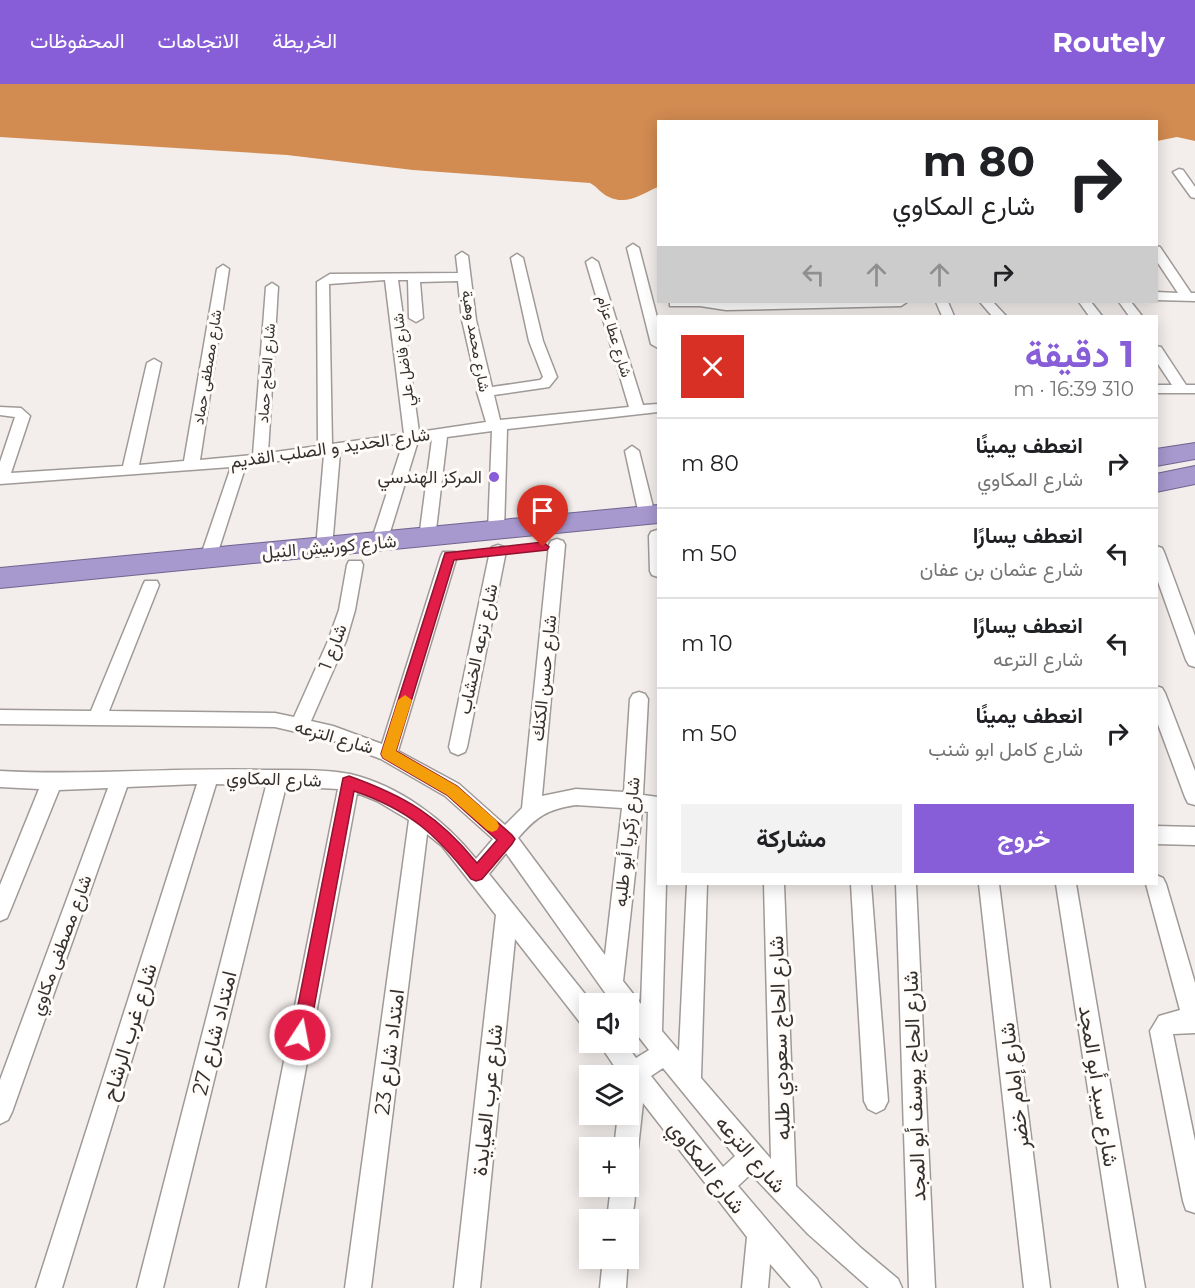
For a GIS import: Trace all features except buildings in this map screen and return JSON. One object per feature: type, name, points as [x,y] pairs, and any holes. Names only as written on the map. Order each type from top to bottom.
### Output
[{"type":"highway","points":[[1158,458],[1195,451]]},
{"type":"highway","points":[[1158,483],[1195,476]]},
{"type":"highway","name":"شارع كورنيش النيل","points":[[0,599],[449,556],[497,541],[646,526]]},
{"type":"highway","name":"شارع كورنيش النيل","points":[[0,578],[427,538],[557,545],[646,526]]},
{"type":"street","points":[[1179,172],[1195,195]]},
{"type":"street","points":[[633,248],[657,340]]},
{"type":"street","points":[[1158,253],[1191,297]]},
{"type":"street","name":"شارع محمد وهبة","points":[[462,256],[469,320],[484,392],[497,426],[497,541]]},
{"type":"street","points":[[484,392],[544,384],[550,377],[536,341],[516,258]]},
{"type":"street","name":"شارع عطا عزام","points":[[592,262],[637,410]]},
{"type":"street","name":"شارع مصطفى حماد","points":[[191,466],[223,269]]},
{"type":"street","points":[[324,548],[329,449],[322,285],[325,279],[384,274],[392,277],[408,276],[414,279],[464,277]]},
{"type":"street","name":"شارع فاضل علي","points":[[379,543],[412,438],[392,277]]},
{"type":"street","points":[[414,279],[416,318]]},
{"type":"street","name":"شارع الحاج حماد","points":[[260,459],[272,287]]},
{"type":"street","points":[[1158,296],[1191,297]]},
{"type":"street","points":[[704,303],[722,307],[750,303],[792,303],[816,310]]},
{"type":"street","points":[[987,303],[998,315]]},
{"type":"street","points":[[1158,352],[1188,389]]},
{"type":"street","points":[[130,471],[154,363]]},
{"type":"street","points":[[1158,389],[1188,389]]},
{"type":"street","name":"شارع الحديد و الصلب القديم","points":[[1,479],[130,471],[260,459],[497,426],[657,408]]},
{"type":"street","points":[[0,411],[16,411],[23,416],[1,479]]},
{"type":"street","points":[[427,538],[440,434]]},
{"type":"street","points":[[632,451],[646,526],[657,567]]},
{"type":"street","points":[[208,558],[240,461]]},
{"type":"street","name":"شارع ترعه الخشاب","points":[[458,747],[497,541]]},
{"type":"street","name":"شارع حسن الكنك","points":[[531,812],[557,545]]},
{"type":"street","points":[[388,754],[449,556]]},
{"type":"street","points":[[1158,557],[1194,652]]},
{"type":"street","name":"شارع 1","points":[[299,726],[338,641],[347,610],[355,565]]},
{"type":"street","points":[[97,718],[151,585]]},
{"type":"street","points":[[1158,698],[1195,797]]},
{"type":"street","name":"شارع زكريا أبو طلبه","points":[[612,984],[633,802],[639,699]]},
{"type":"street","name":"شارع الترعه","points":[[0,717],[275,720],[333,733],[388,754],[452,790],[507,839],[619,993]]},
{"type":"street","name":"شارع غرب الرشاح","points":[[49,1288],[209,777]]},
{"type":"street","name":"شارع المكاوي","points":[[0,780],[52,782],[121,778],[278,778],[349,782],[384,795],[419,816],[449,840],[579,1003]]},
{"type":"street","name":"شارع مصطفى مكاوي","points":[[0,1112],[121,778]]},
{"type":"street","name":"امتداد شارع 27","points":[[150,1288],[278,778]]},
{"type":"street","points":[[0,910],[52,782]]},
{"type":"street","points":[[252,1288],[349,782]]},
{"type":"street","points":[[476,874],[531,812],[544,803],[560,798],[578,797],[657,805]]},
{"type":"street","name":"امتداد شارع 23","points":[[358,1288],[419,816]]},
{"type":"street","points":[[1158,836],[1195,836]]},
{"type":"street","points":[[639,1068],[658,1043],[658,885]]},
{"type":"street","points":[[689,1081],[697,885]]},
{"type":"street","name":"شارع الحاج سعودي طلبه","points":[[774,885],[784,1193]]},
{"type":"street","points":[[861,885],[876,1101]]},
{"type":"street","name":"شارع الحاج يوسف أبو المجد","points":[[906,885],[922,1288]]},
{"type":"street","name":"شارع إمام خضر","points":[[989,885],[1037,1288]]},
{"type":"street","name":"شارع سيد أبو المجد","points":[[1066,885],[1132,1288]]},
{"type":"street","points":[[1156,885],[1195,1022],[1172,1021],[1163,1026],[1161,1036],[1195,1201]]},
{"type":"street","name":"شارع عرب العيايدة","points":[[467,1288],[507,911]]},
{"type":"street","name":"شارع الترعه","points":[[639,1018],[784,1193],[848,1256],[889,1288]]},
{"type":"street","name":"شارع المكاوي","points":[[618,1053],[627,1065]]},
{"type":"street","name":"شارع المكاوي","points":[[639,1080],[760,1233],[808,1288]]},
{"type":"street","points":[[721,1185],[752,1157]]},
{"type":"street","points":[[755,1288],[760,1233]]},
{"type":"street","points":[[613,1288],[614,1269]]},
{"type":"shaded area","points":[[0,84],[1195,84],[1195,141],[1177,137],[1158,141],[1158,120],[657,120],[657,187],[635,198],[622,200],[606,196],[590,183],[413,170],[287,155],[0,137]]},
{"type":"slow traffic","points":[[405,700],[388,754],[452,790],[492,826]]},
{"type":"place","name":"المركز الهندسي","points":[[494,477]]},
{"type":"route","points":[[300,1035],[349,782],[384,795],[419,816],[449,840],[476,874],[507,839],[452,790],[388,754],[449,556],[543,547]]}]
